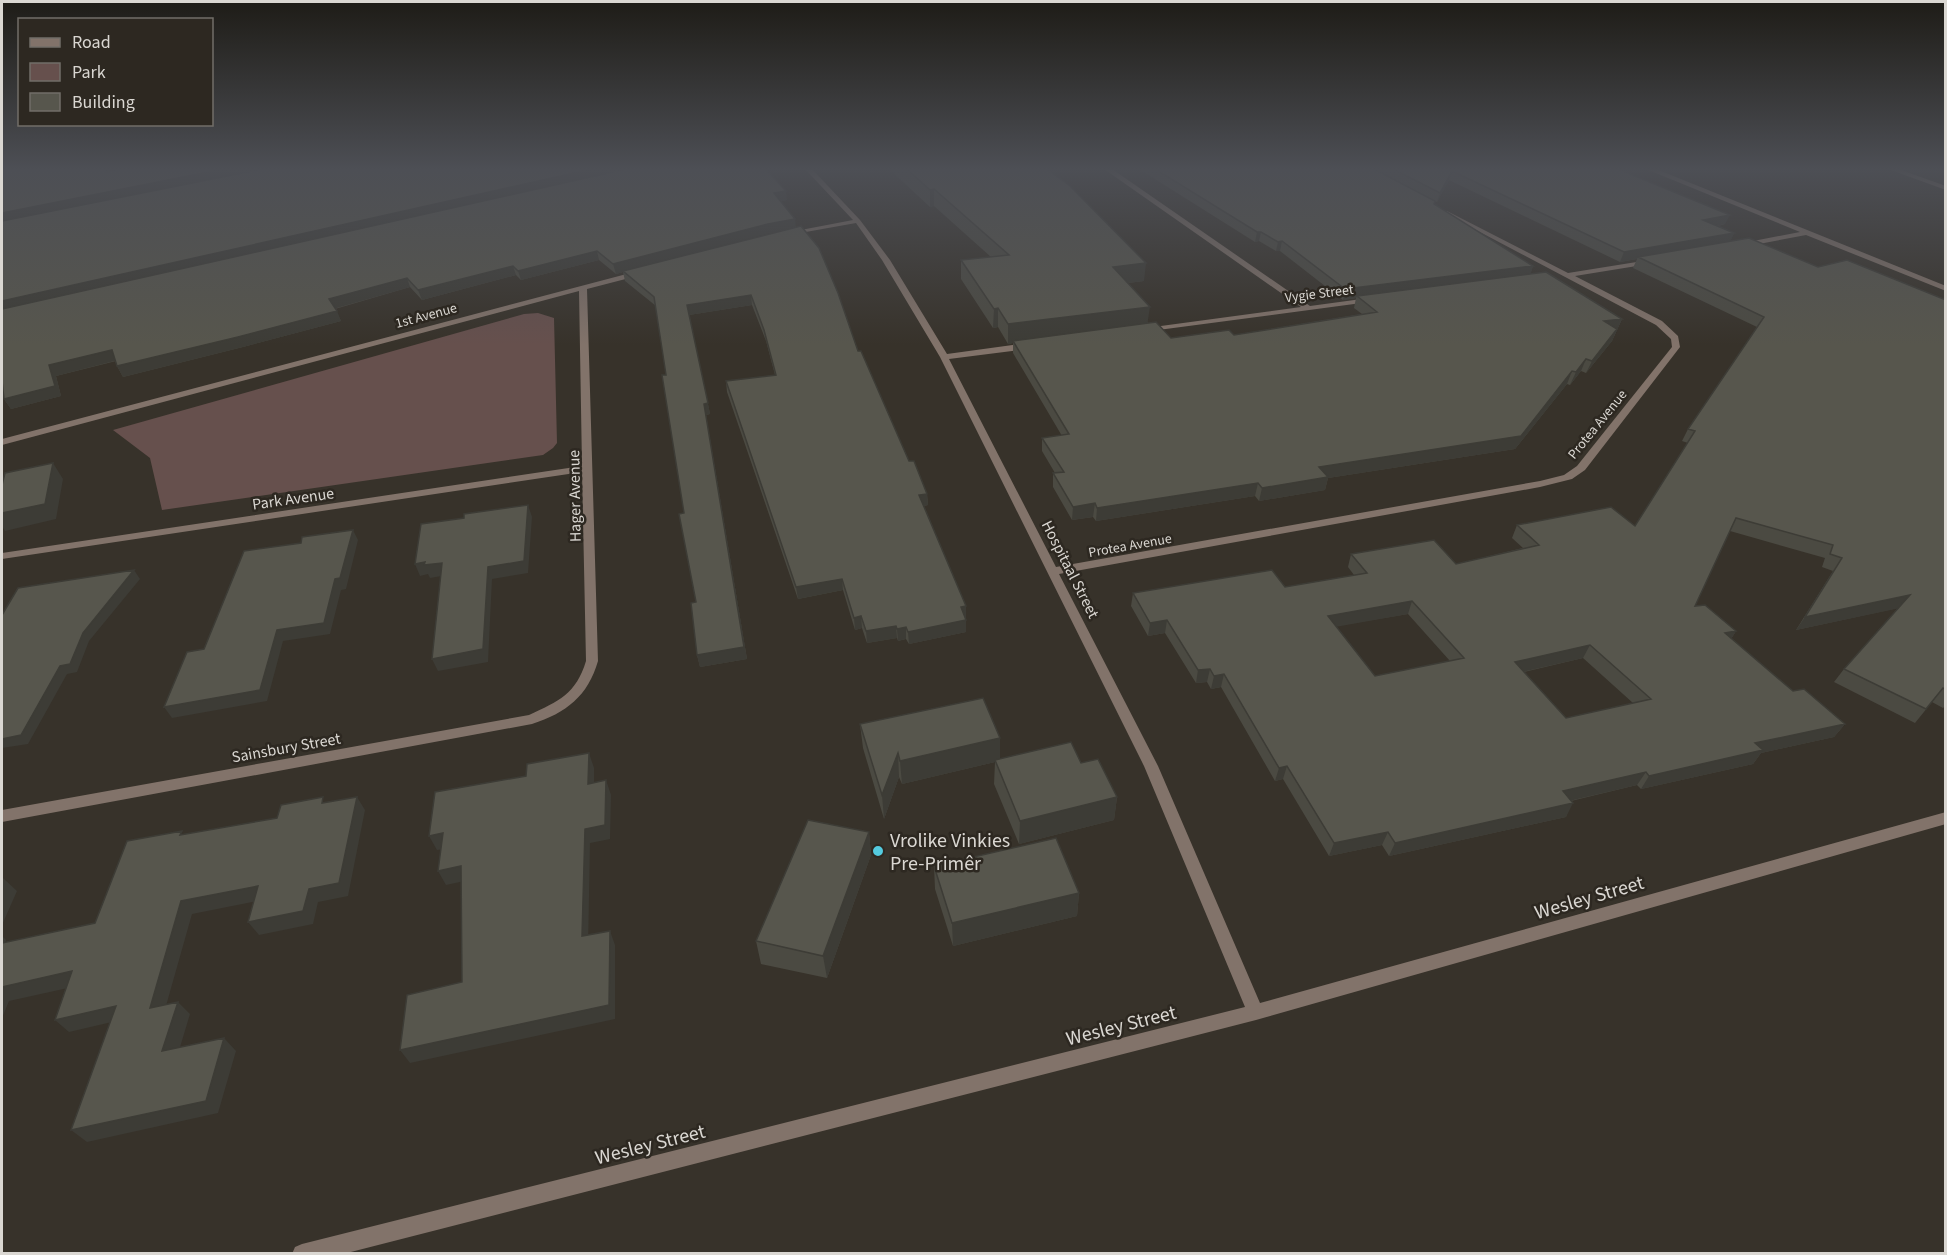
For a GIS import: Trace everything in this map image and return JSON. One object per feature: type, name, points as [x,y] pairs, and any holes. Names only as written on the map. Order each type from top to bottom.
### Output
[{"type":"street","points":[[781,235],[822,228]]},
{"type":"street","name":"Hospitaal Street","points":[[863,228],[886,260],[944,357],[1054,571],[1151,766],[1256,1012]]},
{"type":"street","points":[[1191,228],[1308,308]]},
{"type":"street","name":"Protea Avenue","points":[[1054,571],[1540,484],[1568,477],[1581,468],[1676,346],[1675,338],[1659,323],[1475,228]]},
{"type":"street","points":[[1787,228],[1946,290]]},
{"type":"street","points":[[1739,246],[1803,234]]},
{"type":"street","points":[[1556,277],[1659,260]]},
{"type":"street","name":"1st Avenue","points":[[2,442],[650,270]]},
{"type":"street","name":"Hager Avenue","points":[[573,698],[588,679],[592,661],[583,287]]},
{"type":"street","name":"Vygie Street","points":[[1132,332],[1379,299]]},
{"type":"street","points":[[944,357],[1038,345]]},
{"type":"street","name":"Park Avenue","points":[[2,556],[588,468]]},
{"type":"street","name":"Sainsbury Street","points":[[2,816],[532,719],[573,698]]},
{"type":"street","name":"Wesley Street","points":[[302,1254],[1256,1012],[1946,818]]},
{"type":"green space","points":[[538,313],[554,318],[557,443],[543,455],[162,510],[150,458],[113,430],[524,314]]},
{"type":"building","points":[[2,228],[330,228],[2,301]]},
{"type":"building","points":[[365,228],[754,228],[613,264],[597,251],[518,271],[513,266],[418,290],[407,278],[329,299],[337,311],[238,337],[117,366],[112,350],[49,365],[55,386],[4,399],[2,309]]},
{"type":"building","points":[[802,228],[819,248],[838,293],[858,351],[861,351],[909,461],[914,461],[927,494],[919,495],[966,606],[961,607],[966,620],[908,632],[906,627],[897,629],[896,626],[866,631],[861,616],[854,618],[842,579],[796,587],[726,381],[776,375],[764,330],[751,295],[687,305],[708,403],[704,404],[744,647],[697,655],[691,603],[696,602],[679,514],[684,513],[662,375],[666,375],[654,297],[623,271]]},
{"type":"building","points":[[978,228],[1111,228],[1146,263],[1113,267],[1150,307],[1008,324],[998,308],[994,309],[961,260],[1009,255]]},
{"type":"building","points":[[1250,228],[1472,228],[1533,266],[1345,289],[1282,241],[1278,242]]},
{"type":"building","points":[[1572,228],[1721,228],[1734,233],[1624,252]]},
{"type":"building","points":[[1749,238],[1818,267],[1847,260],[1946,300],[1946,690],[1943,688],[1926,709],[1844,669],[1910,595],[1805,617],[1842,558],[1830,554],[1833,545],[1736,518],[1695,606],[1705,605],[1736,631],[1725,633],[1793,691],[1804,689],[1845,724],[1755,743],[1763,750],[1649,776],[1646,772],[1563,791],[1573,803],[1395,843],[1388,832],[1334,843],[1287,766],[1279,768],[1224,674],[1214,676],[1210,669],[1198,670],[1167,620],[1150,623],[1133,593],[1272,570],[1285,587],[1367,573],[1351,554],[1434,540],[1456,564],[1539,545],[1517,525],[1611,507],[1635,526],[1695,431],[1688,429],[1764,317],[1638,257]],"holes":[[[1412,601],[1464,658],[1375,676],[1328,616]],[[1590,645],[1651,699],[1566,718],[1515,662]]]},
{"type":"building","points":[[1546,272],[1622,319],[1604,321],[1617,329],[1592,361],[1586,359],[1576,372],[1572,371],[1521,436],[1319,467],[1328,477],[1262,488],[1258,483],[1097,508],[1095,503],[1073,507],[1053,473],[1064,472],[1042,438],[1069,434],[1013,341],[1156,322],[1171,338],[1229,330],[1234,335],[1377,312],[1357,296]]},
{"type":"building","points":[[53,463],[45,504],[2,513],[2,485],[5,473]]},
{"type":"building","points":[[528,505],[524,561],[488,567],[483,649],[432,659],[442,563],[415,564],[421,524],[464,518],[464,514]]},
{"type":"building","points":[[353,530],[340,578],[335,579],[324,623],[277,630],[260,690],[164,707],[187,652],[204,649],[244,551],[301,543],[302,537]]},
{"type":"building","points":[[134,570],[83,633],[70,664],[60,666],[21,735],[2,739],[2,615],[18,588]]},
{"type":"building","points":[[983,698],[1000,738],[900,761],[898,753],[882,795],[860,724]]},
{"type":"building","points":[[1071,742],[1081,763],[1098,759],[1117,797],[1020,821],[995,760]]},
{"type":"building","points":[[589,753],[588,784],[606,780],[605,825],[585,829],[582,936],[610,931],[609,1005],[400,1050],[407,995],[462,982],[461,866],[438,871],[443,833],[429,836],[435,792],[526,776],[527,764]]},
{"type":"building","points":[[323,797],[322,803],[357,797],[339,883],[309,889],[303,911],[248,922],[258,886],[181,901],[150,1008],[178,1002],[162,1051],[224,1038],[206,1101],[71,1130],[116,1006],[55,1020],[72,971],[2,987],[2,943],[95,923],[127,841],[182,831],[180,835],[277,818],[281,805]]},
{"type":"building","points":[[808,820],[869,832],[823,956],[756,941]]},
{"type":"building","points":[[1056,838],[1079,893],[952,923],[934,866]]},
{"type":"place","name":"Vrolike Vinkies Pre-Primêr","points":[[878,851]]}]
